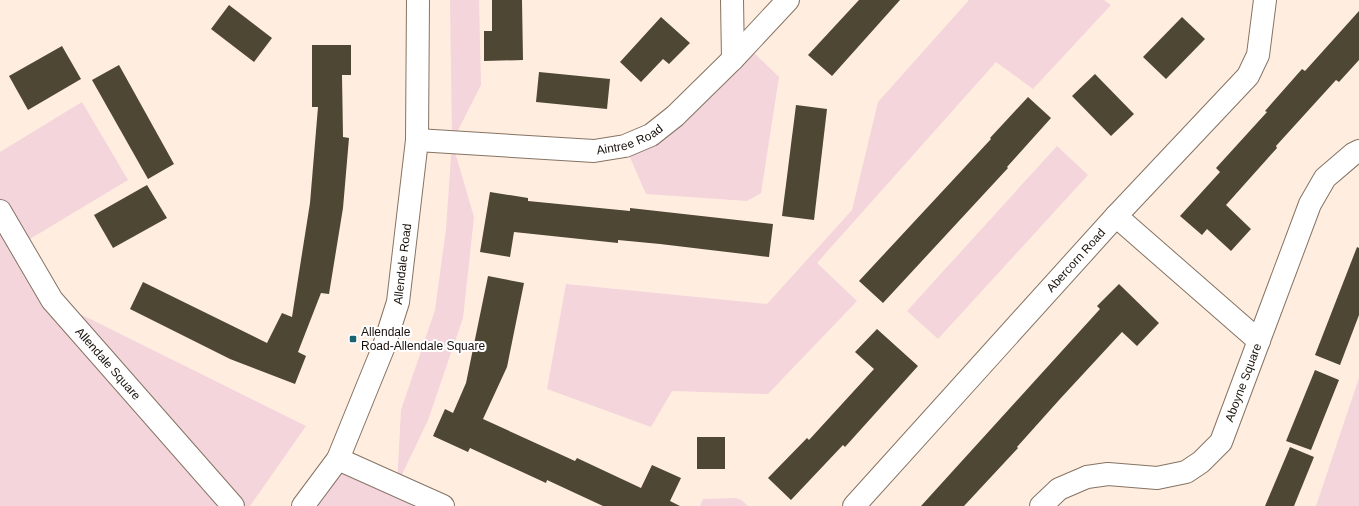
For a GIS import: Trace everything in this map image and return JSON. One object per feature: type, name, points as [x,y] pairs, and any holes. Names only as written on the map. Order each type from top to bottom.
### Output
[{"type":"street","name":"Allendale Road","points":[[302,506],[338,459],[384,346],[398,302],[417,140],[418,0]]},
{"type":"street","points":[[732,0],[733,59]]},
{"type":"street","name":"Aintree Road","points":[[417,140],[594,150],[625,146],[651,135],[675,116],[733,59],[788,0]]},
{"type":"street","name":"Abercorn Road","points":[[854,506],[1116,216],[1248,76],[1258,55],[1265,0]]},
{"type":"street","name":"Aboyne Square","points":[[1041,506],[1059,489],[1087,477],[1108,474],[1157,478],[1186,472],[1201,462],[1221,442],[1310,204],[1325,178],[1353,154],[1359,151]]},
{"type":"street","name":"Allendale Square","points":[[0,211],[52,300],[233,506]]},
{"type":"street","points":[[1116,216],[1259,341]]},
{"type":"street","points":[[338,459],[443,506]]},
{"type":"shaded area","points":[[450,0],[479,0],[481,85],[452,142]]},
{"type":"shaded area","points":[[969,0],[1104,0],[1111,5],[1033,89],[996,62],[817,263],[857,301],[768,394],[672,391],[651,427],[547,389],[566,284],[767,304],[852,210],[878,102]]},
{"type":"shaded area","points":[[746,45],[779,77],[761,193],[747,201],[646,194],[625,146]]},
{"type":"shaded area","points":[[82,102],[128,180],[20,245],[0,211],[0,152]]},
{"type":"shaded area","points":[[452,142],[474,217],[463,318],[428,420],[397,485],[401,410],[435,310],[446,229]]},
{"type":"shaded area","points":[[1057,146],[1088,175],[938,339],[907,311]]},
{"type":"shaded area","points":[[0,213],[52,300],[306,426],[250,506],[0,506]]},
{"type":"shaded area","points":[[1359,378],[1359,506],[1316,506]]},
{"type":"shaded area","points":[[338,459],[443,506],[303,506]]},
{"type":"shaded area","points":[[736,498],[748,506],[700,506],[703,499]]},
{"type":"building","points":[[492,0],[522,0],[523,60],[484,61],[484,31],[492,31]]},
{"type":"building","points":[[859,0],[900,0],[832,76],[808,55]]},
{"type":"building","points":[[229,5],[272,38],[254,62],[211,29]]},
{"type":"building","points":[[1359,11],[1359,60],[1339,82],[1336,80],[1276,146],[1277,148],[1226,205],[1251,229],[1231,251],[1207,229],[1202,235],[1180,216],[1220,172],[1216,168],[1267,112],[1265,111],[1302,69],[1305,71]]},
{"type":"building","points":[[661,17],[690,43],[669,64],[663,59],[641,82],[620,62]]},
{"type":"building","points":[[1182,17],[1205,39],[1166,79],[1143,57]]},
{"type":"building","points":[[312,45],[351,45],[351,75],[342,75],[343,137],[349,138],[343,208],[329,294],[321,293],[298,352],[306,356],[295,384],[230,359],[130,309],[143,282],[267,343],[282,313],[292,317],[310,203],[318,107],[312,107]]},
{"type":"building","points":[[62,46],[81,79],[28,110],[9,76]]},
{"type":"building","points":[[119,65],[174,164],[148,179],[92,80]]},
{"type":"building","points":[[539,72],[610,79],[607,109],[536,102]]},
{"type":"building","points":[[1095,74],[1134,114],[1111,136],[1072,96]]},
{"type":"building","points":[[1028,97],[1051,118],[1007,167],[1008,168],[883,303],[859,281]]},
{"type":"building","points":[[796,105],[827,109],[814,220],[782,216]]},
{"type":"building","points":[[147,185],[167,218],[113,248],[94,215]]},
{"type":"building","points":[[490,192],[528,198],[528,201],[630,211],[630,208],[773,224],[769,257],[660,244],[618,240],[618,243],[514,232],[510,257],[480,252]]},
{"type":"building","points":[[1357,247],[1359,248],[1359,315],[1340,365],[1315,355]]},
{"type":"building","points":[[488,276],[524,283],[507,367],[483,419],[575,461],[577,458],[641,488],[652,465],[681,478],[670,501],[680,506],[603,506],[547,480],[546,483],[470,448],[468,452],[433,436],[445,409],[453,413],[466,383]]},
{"type":"building","points":[[1119,284],[1159,323],[1137,346],[1122,332],[964,506],[921,506],[1100,309],[1097,306]]},
{"type":"building","points":[[877,329],[918,366],[845,447],[843,445],[791,500],[768,478],[807,438],[809,440],[874,369],[855,352]]},
{"type":"building","points":[[1315,370],[1339,380],[1311,450],[1286,441]]},
{"type":"building","points":[[697,437],[725,437],[725,469],[697,469]]},
{"type":"building","points":[[1290,447],[1314,457],[1294,506],[1265,506]]},
{"type":"place","name":"Allendale Road-Allendale Square","points":[[353,339]]}]
